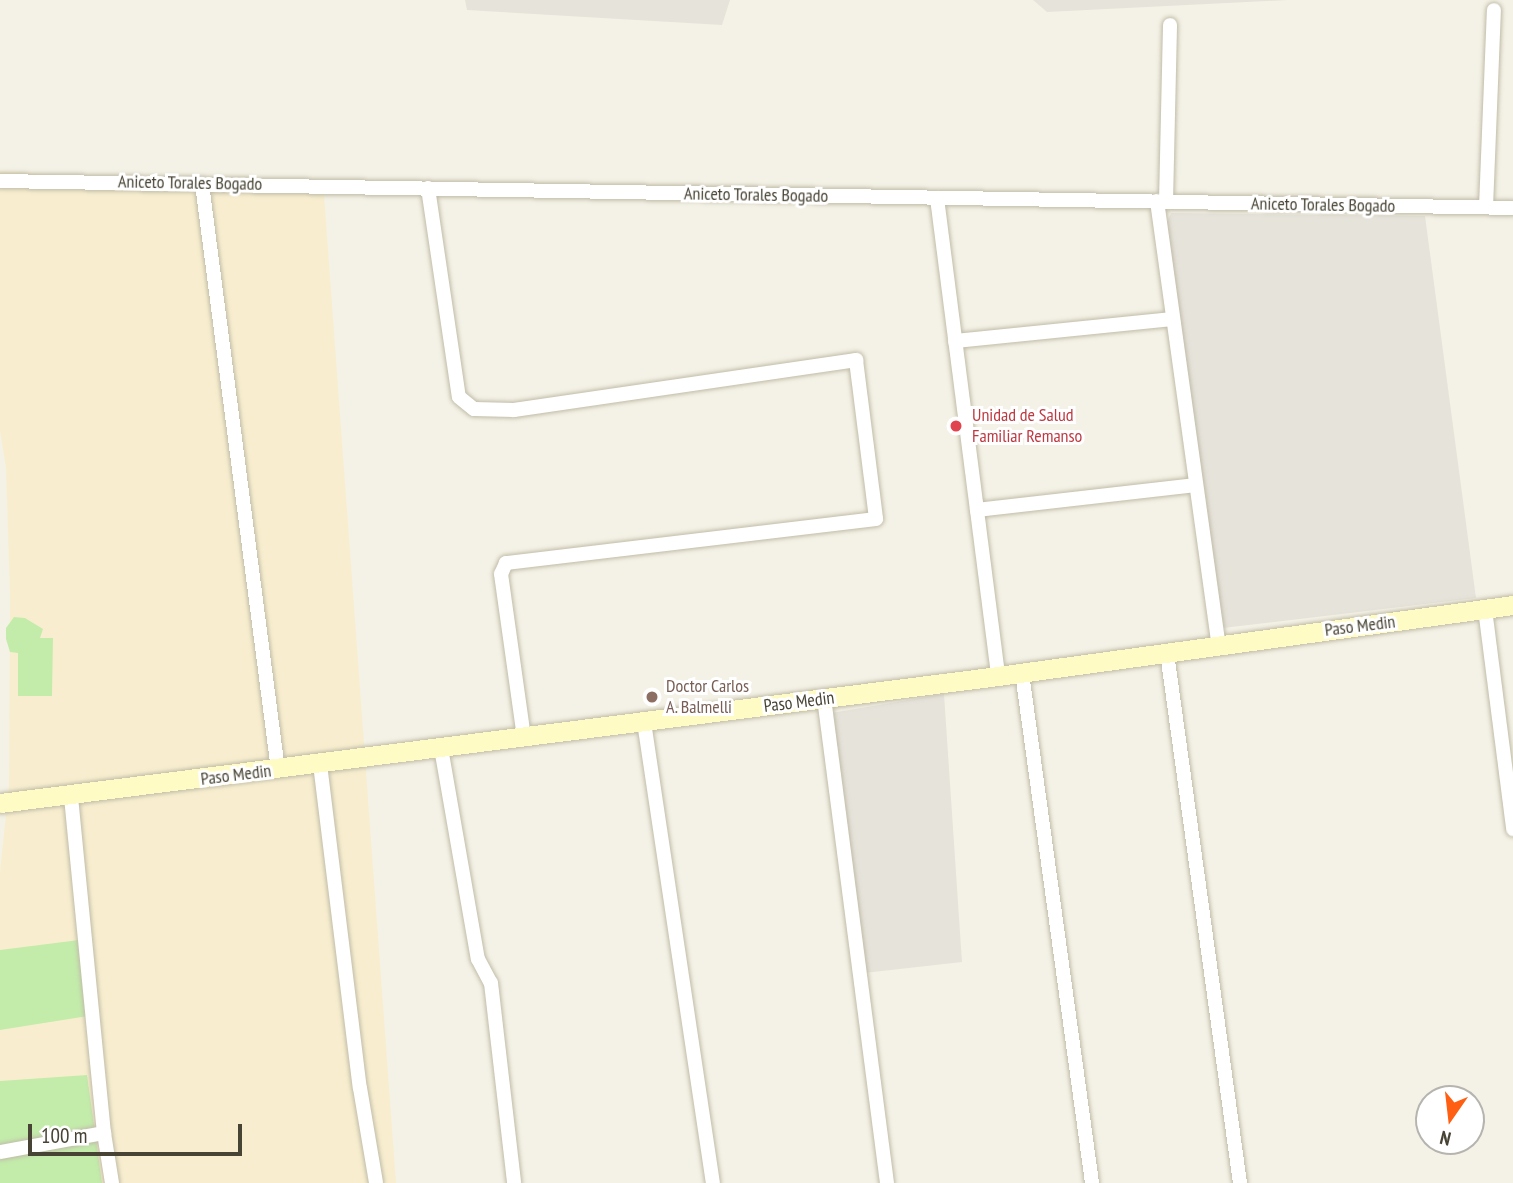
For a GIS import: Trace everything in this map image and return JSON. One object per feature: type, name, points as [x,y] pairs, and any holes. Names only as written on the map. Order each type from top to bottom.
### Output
[{"type":"street","points":[[1486,207],[1494,10]]},
{"type":"street","points":[[1170,25],[1161,202],[1173,319],[1219,646]]},
{"type":"street","name":"Aniceto Torales Bogado","points":[[0,181],[1513,208]]},
{"type":"street","points":[[202,184],[278,770]]},
{"type":"street","points":[[428,188],[459,397],[474,409],[514,410],[856,360],[876,519],[532,559],[506,564],[502,568],[524,737]]},
{"type":"street","points":[[937,198],[998,676]]},
{"type":"street","points":[[955,341],[1173,319]]},
{"type":"street","points":[[976,510],[1196,485]]},
{"type":"street","name":"Paso Medin","points":[[0,803],[71,797],[1022,673],[1513,605]]},
{"type":"street","points":[[1485,609],[1513,830]]},
{"type":"street","points":[[1167,653],[1240,1183]]},
{"type":"street","points":[[1022,673],[1092,1183]]},
{"type":"street","points":[[824,698],[887,1183]]},
{"type":"street","points":[[644,722],[713,1183]]},
{"type":"street","points":[[441,748],[478,959],[491,984],[514,1183]]},
{"type":"street","points":[[320,764],[360,1088],[376,1183]]},
{"type":"street","points":[[71,797],[104,1133],[112,1183]]},
{"type":"street","points":[[0,1152],[104,1133]]},
{"type":"shaded area","points":[[465,0],[730,0],[722,25],[467,10]]},
{"type":"shaded area","points":[[1033,0],[1288,0],[1047,12]]},
{"type":"shaded area","points":[[0,171],[324,194],[396,1183],[0,1183],[0,872],[9,785],[10,594],[6,468],[0,431]]},
{"type":"shaded area","points":[[1171,213],[1425,216],[1476,598],[1223,628],[1166,225]]},
{"type":"shaded area","points":[[944,694],[962,962],[864,973],[831,713]]},
{"type":"green space","points":[[14,617],[25,618],[43,629],[40,638],[53,638],[52,696],[18,696],[18,653],[10,652],[6,639],[6,628]]},
{"type":"green space","points":[[79,940],[88,1016],[0,1030],[0,950]]},
{"type":"green space","points":[[87,1075],[102,1183],[0,1183],[0,1081]]},
{"type":"place","name":"Unidad de Salud Familiar Remanso","points":[[956,426]]},
{"type":"place","name":"Doctor Carlos A. Balmelli","points":[[652,697]]}]
